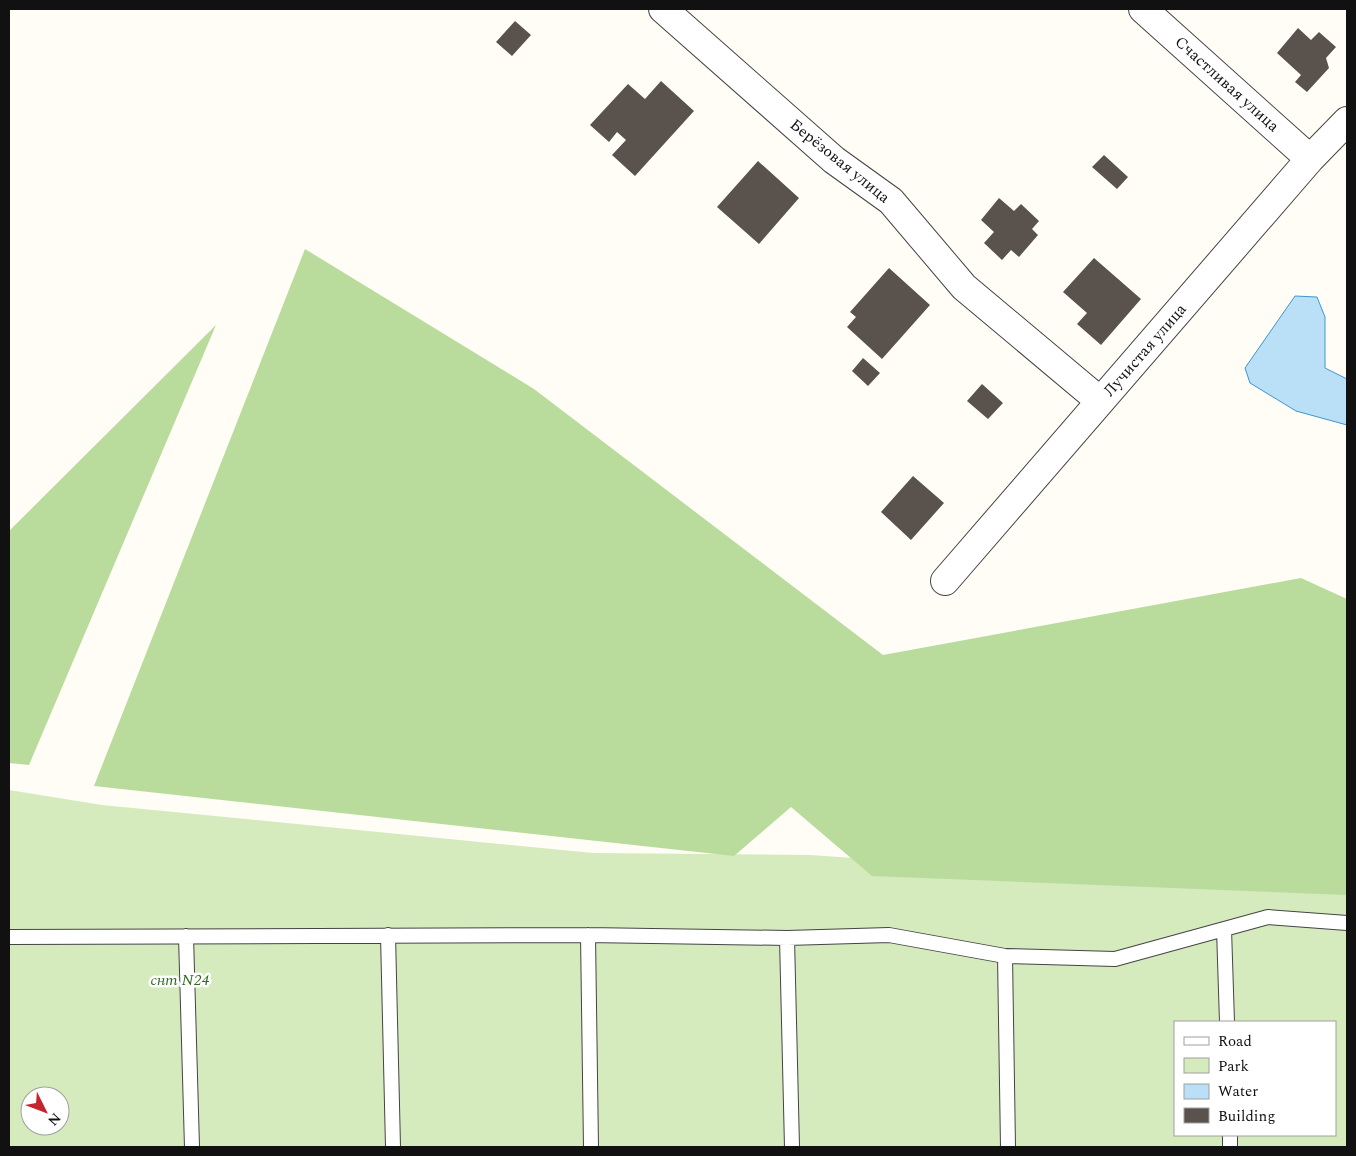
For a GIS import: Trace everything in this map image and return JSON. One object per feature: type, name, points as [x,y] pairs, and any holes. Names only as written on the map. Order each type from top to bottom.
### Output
[{"type":"street","name":"Берёзовая улица","points":[[663,9],[834,160],[891,201],[964,287],[1100,401]]},
{"type":"street","name":"Счастливая улица","points":[[1143,9],[1310,159]]},
{"type":"street","name":"Лучистая улица","points":[[945,581],[1310,159],[1347,121]]},
{"type":"lane","points":[[9,936],[588,935],[787,938],[889,935],[1005,956],[1115,959],[1268,917],[1347,923]]},
{"type":"lane","points":[[1224,929],[1227,1021]]},
{"type":"lane","points":[[388,935],[393,1147]]},
{"type":"lane","points":[[588,935],[591,1147]]},
{"type":"lane","points":[[186,936],[192,1147]]},
{"type":"lane","points":[[787,938],[792,1147]]},
{"type":"lane","points":[[1005,956],[1008,1147]]},
{"type":"green space","points":[[305,249],[534,389],[883,655],[1301,578],[1347,599],[1347,895],[872,876],[791,807],[734,856],[94,786]]},
{"type":"green space","points":[[216,325],[29,765],[9,763],[9,531]]},
{"type":"green space","name":"снт N24","points":[[9,790],[102,805],[593,853],[810,855],[1347,892],[1347,1147],[9,1147]]},
{"type":"water","points":[[1295,296],[1317,297],[1325,317],[1325,368],[1347,379],[1347,425],[1296,411],[1250,383],[1245,368]]},
{"type":"building","points":[[515,21],[531,35],[512,56],[496,42]]},
{"type":"building","points":[[1298,28],[1311,40],[1319,32],[1336,47],[1326,58],[1329,68],[1307,92],[1295,82],[1301,75],[1277,53]]},
{"type":"building","points":[[661,81],[694,111],[635,176],[612,155],[626,140],[617,132],[609,142],[590,125],[628,84],[645,99]]},
{"type":"building","points":[[1104,155],[1128,177],[1117,189],[1092,167]]},
{"type":"building","points":[[758,161],[799,198],[759,244],[717,207]]},
{"type":"building","points":[[999,198],[1014,211],[1021,204],[1039,221],[1032,229],[1038,235],[1019,257],[1011,250],[1002,260],[984,243],[994,232],[981,220]]},
{"type":"building","points":[[1094,258],[1141,299],[1101,345],[1077,324],[1087,313],[1063,292]]},
{"type":"building","points":[[889,268],[930,305],[882,359],[847,327],[856,317],[850,312]]},
{"type":"building","points":[[863,358],[880,373],[868,386],[852,371]]},
{"type":"building","points":[[982,384],[1003,403],[988,419],[967,401]]},
{"type":"building","points":[[913,476],[944,503],[911,540],[881,512]]}]
